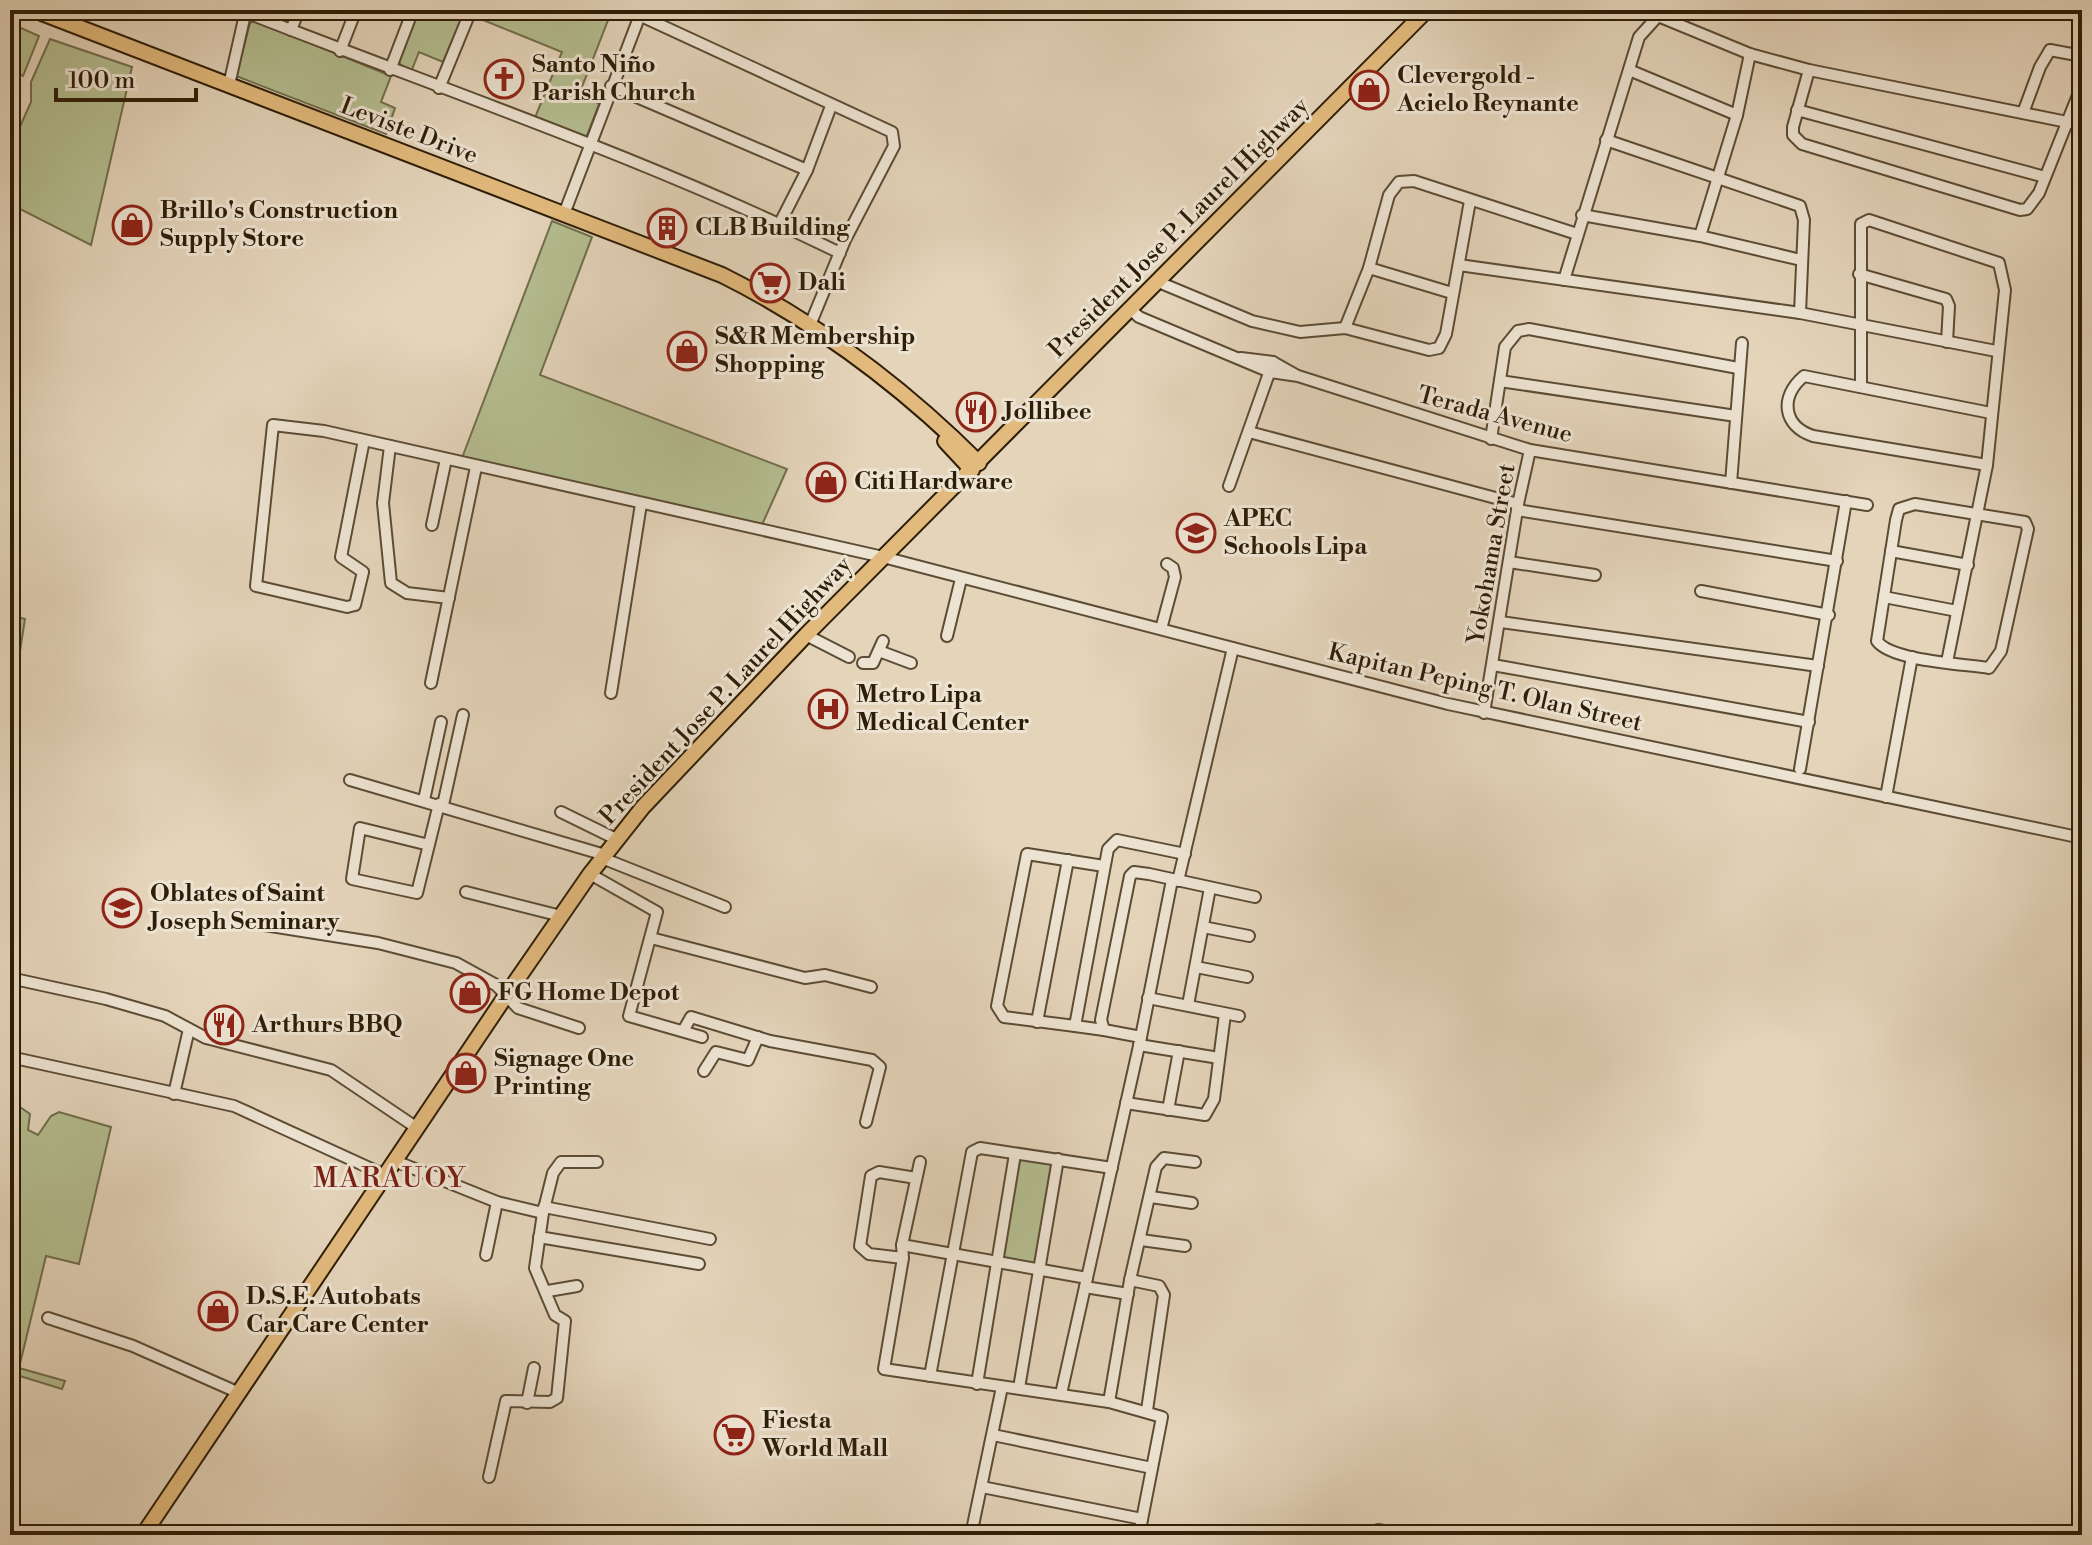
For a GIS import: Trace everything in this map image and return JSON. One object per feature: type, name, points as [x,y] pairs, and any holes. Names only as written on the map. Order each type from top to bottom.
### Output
[{"type":"main road","name":"Leviste Drive","points":[[34,10],[56,14],[229,85],[722,275],[810,325],[898,389],[976,467]]},
{"type":"main road","name":"President Jose P. Laurel Highway","points":[[143,1535],[505,997],[616,839],[698,746],[976,467],[1417,14]]},
{"type":"main road","name":"Leviste Drive","points":[[634,241],[746,294],[839,351],[905,402],[976,467]]},
{"type":"street","points":[[291,30],[299,10]]},
{"type":"street","points":[[340,51],[356,10]]},
{"type":"street","points":[[390,70],[413,10]]},
{"type":"street","points":[[439,88],[471,10]]},
{"type":"street","points":[[628,10],[831,106],[887,127],[895,139],[840,253],[810,325]]},
{"type":"street","points":[[229,85],[245,11],[340,51],[590,145],[780,223],[840,253]]},
{"type":"street","points":[[564,214],[640,15]]},
{"type":"street","points":[[1564,280],[1639,37],[1658,16],[1750,54],[1809,70],[2082,125]]},
{"type":"street","points":[[2023,113],[2050,50],[2082,56]]},
{"type":"street","points":[[1700,236],[1737,115],[1750,54]]},
{"type":"street","points":[[1629,70],[1737,115]]},
{"type":"street","points":[[1809,70],[1793,135],[1802,144],[1994,204],[2027,209],[2039,193],[2082,85]]},
{"type":"street","points":[[611,86],[807,170]]},
{"type":"street","points":[[780,223],[807,170],[831,106]]},
{"type":"street","points":[[1797,110],[2045,177]]},
{"type":"street","points":[[1606,140],[1800,206],[1804,220],[1800,313]]},
{"type":"street","points":[[1345,328],[1369,268],[1389,195],[1399,182],[1414,181],[1577,234]]},
{"type":"street","points":[[1158,279],[1300,332],[1345,328],[1429,350],[1439,348],[1446,334],[1470,201]]},
{"type":"street","points":[[1582,215],[1700,236],[1801,260]]},
{"type":"street","points":[[1861,387],[1861,224],[1869,220],[1999,263],[2005,290],[1996,351],[1987,465],[1947,662]]},
{"type":"street","points":[[1459,265],[1800,313],[1996,351]]},
{"type":"street","points":[[1369,268],[1452,293]]},
{"type":"street","points":[[1859,274],[1946,299],[1947,342]]},
{"type":"street","name":"Terada Avenue","points":[[1129,308],[1139,317],[1241,358],[1530,450],[1867,505]]},
{"type":"street","points":[[1491,439],[1505,347],[1518,331],[1529,329],[1738,368]]},
{"type":"street","points":[[1731,483],[1742,343]]},
{"type":"street","points":[[1229,486],[1272,367]]},
{"type":"street","points":[[1987,465],[1813,436],[1792,426],[1787,416],[1792,394],[1804,376],[1991,413]]},
{"type":"street","points":[[1500,381],[1736,416]]},
{"type":"street","name":"Kapitan Peping T. Olan Street","points":[[364,440],[341,557],[363,572],[355,605],[347,607],[256,586],[273,425],[364,440],[883,557],[1484,713],[2082,838]]},
{"type":"street","points":[[1249,432],[1517,507],[1837,561]]},
{"type":"street","points":[[390,446],[383,503],[391,583],[407,593],[449,598]]},
{"type":"street","name":"Yokohama Street","points":[[1484,713],[1517,507],[1530,450]]},
{"type":"street","points":[[432,525],[446,459]]},
{"type":"street","points":[[431,683],[476,467]]},
{"type":"street","points":[[1800,769],[1829,615],[1846,501]]},
{"type":"street","points":[[611,693],[641,504]]},
{"type":"street","points":[[1905,505],[1978,513],[2014,518],[2025,522],[2028,529],[1997,661],[1989,668],[1912,657],[1881,647],[1877,641],[1899,509],[1905,505]]},
{"type":"street","points":[[1891,551],[1968,565]]},
{"type":"street","points":[[1509,562],[1595,575]]},
{"type":"street","points":[[1161,629],[1175,577],[1173,568],[1167,564]]},
{"type":"street","points":[[947,636],[961,579]]},
{"type":"street","points":[[1701,591],[1829,615]]},
{"type":"street","points":[[1884,597],[1957,611]]},
{"type":"street","points":[[1501,622],[1818,666]]},
{"type":"street","points":[[806,635],[849,657]]},
{"type":"street","points":[[863,663],[873,663],[881,646],[911,663]]},
{"type":"street","points":[[1061,1394],[1148,998],[1233,648]]},
{"type":"street","points":[[1886,797],[1912,657]]},
{"type":"street","points":[[1493,665],[1809,722]]},
{"type":"street","points":[[429,845],[360,828],[352,879],[417,893],[463,715]]},
{"type":"street","points":[[424,800],[441,722]]},
{"type":"street","points":[[350,780],[441,804],[604,856],[725,907]]},
{"type":"street","points":[[561,812],[616,839]]},
{"type":"street","points":[[1075,1026],[1108,849],[1117,840],[1185,854]]},
{"type":"street","points":[[1104,866],[1032,852],[1024,860],[997,1006],[1004,1017],[1104,1030],[1179,1051],[1219,1058]]},
{"type":"street","points":[[1037,1022],[1068,860]]},
{"type":"street","points":[[1104,1030],[1102,1010],[1130,876],[1134,872],[1255,897]]},
{"type":"street","points":[[590,874],[657,912],[629,1016],[702,1037]]},
{"type":"street","points":[[1188,1005],[1210,888]]},
{"type":"street","points":[[466,892],[561,916]]},
{"type":"street","points":[[252,923],[378,943],[456,963],[496,985],[518,1008],[579,1028]]},
{"type":"street","points":[[1203,927],[1249,936]]},
{"type":"street","points":[[651,938],[805,978],[825,975],[871,987]]},
{"type":"street","points":[[1196,967],[1247,977]]},
{"type":"street","points":[[10,978],[120,1003],[165,1016],[206,1038],[331,1070],[417,1128]]},
{"type":"street","points":[[1148,998],[1239,1016]]},
{"type":"street","points":[[1126,1103],[1205,1115],[1211,1108],[1225,1014]]},
{"type":"street","points":[[683,1031],[691,1017],[758,1037],[878,1064],[866,1122]]},
{"type":"street","points":[[174,1094],[189,1029]]},
{"type":"street","points":[[704,1071],[716,1052],[748,1060],[758,1037]]},
{"type":"street","points":[[1168,1110],[1179,1051]]},
{"type":"street","points":[[10,1057],[234,1106],[385,1175]]},
{"type":"street","points":[[930,1376],[972,1152],[980,1148],[1112,1168]]},
{"type":"street","points":[[977,1384],[1015,1154]]},
{"type":"street","points":[[1109,1402],[1130,1280],[1160,1161],[1164,1158],[1195,1162]]},
{"type":"street","points":[[1019,1388],[1058,1159]]},
{"type":"street","points":[[395,1161],[497,1202],[710,1239]]},
{"type":"street","points":[[489,1477],[505,1403],[552,1402],[560,1385],[565,1321],[555,1315],[548,1291],[535,1268],[543,1210],[553,1173],[561,1162],[597,1162]]},
{"type":"street","points":[[920,1162],[902,1245],[903,1258],[883,1364],[888,1371],[1109,1402],[1147,1410],[1162,1417],[1139,1535]]},
{"type":"street","points":[[903,1258],[869,1254],[860,1246],[871,1176],[879,1172],[916,1178]]},
{"type":"street","points":[[1151,1197],[1192,1203]]},
{"type":"street","points":[[486,1255],[497,1202]]},
{"type":"street","points":[[539,1237],[699,1264]]},
{"type":"street","points":[[1141,1240],[1185,1246]]},
{"type":"street","points":[[902,1245],[1040,1270],[1128,1294]]},
{"type":"street","points":[[1130,1280],[1159,1286],[1164,1295],[1147,1410]]},
{"type":"street","points":[[548,1291],[577,1286]]},
{"type":"street","points":[[48,1318],[133,1346],[237,1392]]},
{"type":"street","points":[[527,1403],[534,1368]]},
{"type":"street","points":[[971,1535],[1002,1387]]},
{"type":"street","points":[[993,1435],[1152,1468]]},
{"type":"street","points":[[982,1487],[1142,1519]]},
{"type":"street","points":[[1375,1535],[1378,1530],[1407,1535]]},
{"type":"green space","points":[[418,10],[465,10],[443,62],[419,52],[411,72],[399,63]]},
{"type":"green space","points":[[475,10],[612,10],[580,92],[599,104],[586,138],[534,120],[562,52],[473,16]]},
{"type":"green space","points":[[256,21],[391,76],[381,102],[395,108],[386,134],[236,76],[250,23]]},
{"type":"green space","points":[[12,24],[39,36],[23,76],[10,70]]},
{"type":"green space","points":[[50,39],[132,67],[91,245],[10,204],[10,149],[31,102],[31,82]]},
{"type":"green space","points":[[552,221],[592,237],[540,375],[787,469],[761,527],[462,458]]},
{"type":"green space","points":[[10,615],[25,619],[10,715]]},
{"type":"green space","points":[[10,1100],[30,1114],[28,1130],[38,1135],[51,1116],[59,1112],[111,1127],[79,1264],[46,1256],[19,1368],[65,1381],[62,1389],[10,1373]]},
{"type":"green space","points":[[1020,1160],[1050,1163],[1053,1168],[1032,1265],[1004,1259],[1002,1255]]},
{"type":"place","name":"Santo Niño Parish Church","points":[[504,79]]},
{"type":"place","name":"Clevergold - Acielo Reynante","points":[[1369,90]]},
{"type":"place","name":"Brillo's Construction Supply Store","points":[[132,225]]},
{"type":"place","name":"CLB Building","points":[[667,228]]},
{"type":"place","name":"Dali","points":[[770,283]]},
{"type":"place","name":"S&R Membership Shopping","points":[[687,351]]},
{"type":"place","name":"Jollibee","points":[[976,412]]},
{"type":"place","name":"Citi Hardware","points":[[826,482]]},
{"type":"place","name":"APEC Schools Lipa","points":[[1196,533]]},
{"type":"place","name":"Metro Lipa Medical Center","points":[[828,709]]},
{"type":"place","name":"Oblates of Saint Joseph Seminary","points":[[122,908]]},
{"type":"place","name":"FG Home Depot","points":[[470,993]]},
{"type":"place","name":"Arthurs BBQ","points":[[224,1025]]},
{"type":"place","name":"Signage One Printing","points":[[466,1073]]},
{"type":"place","name":"D.S.E. Autobats Car Care Center","points":[[218,1311]]},
{"type":"place","name":"Fiesta World Mall","points":[[734,1435]]},
{"type":"district","name":"MARAUOY","points":[[390,1178]]}]
